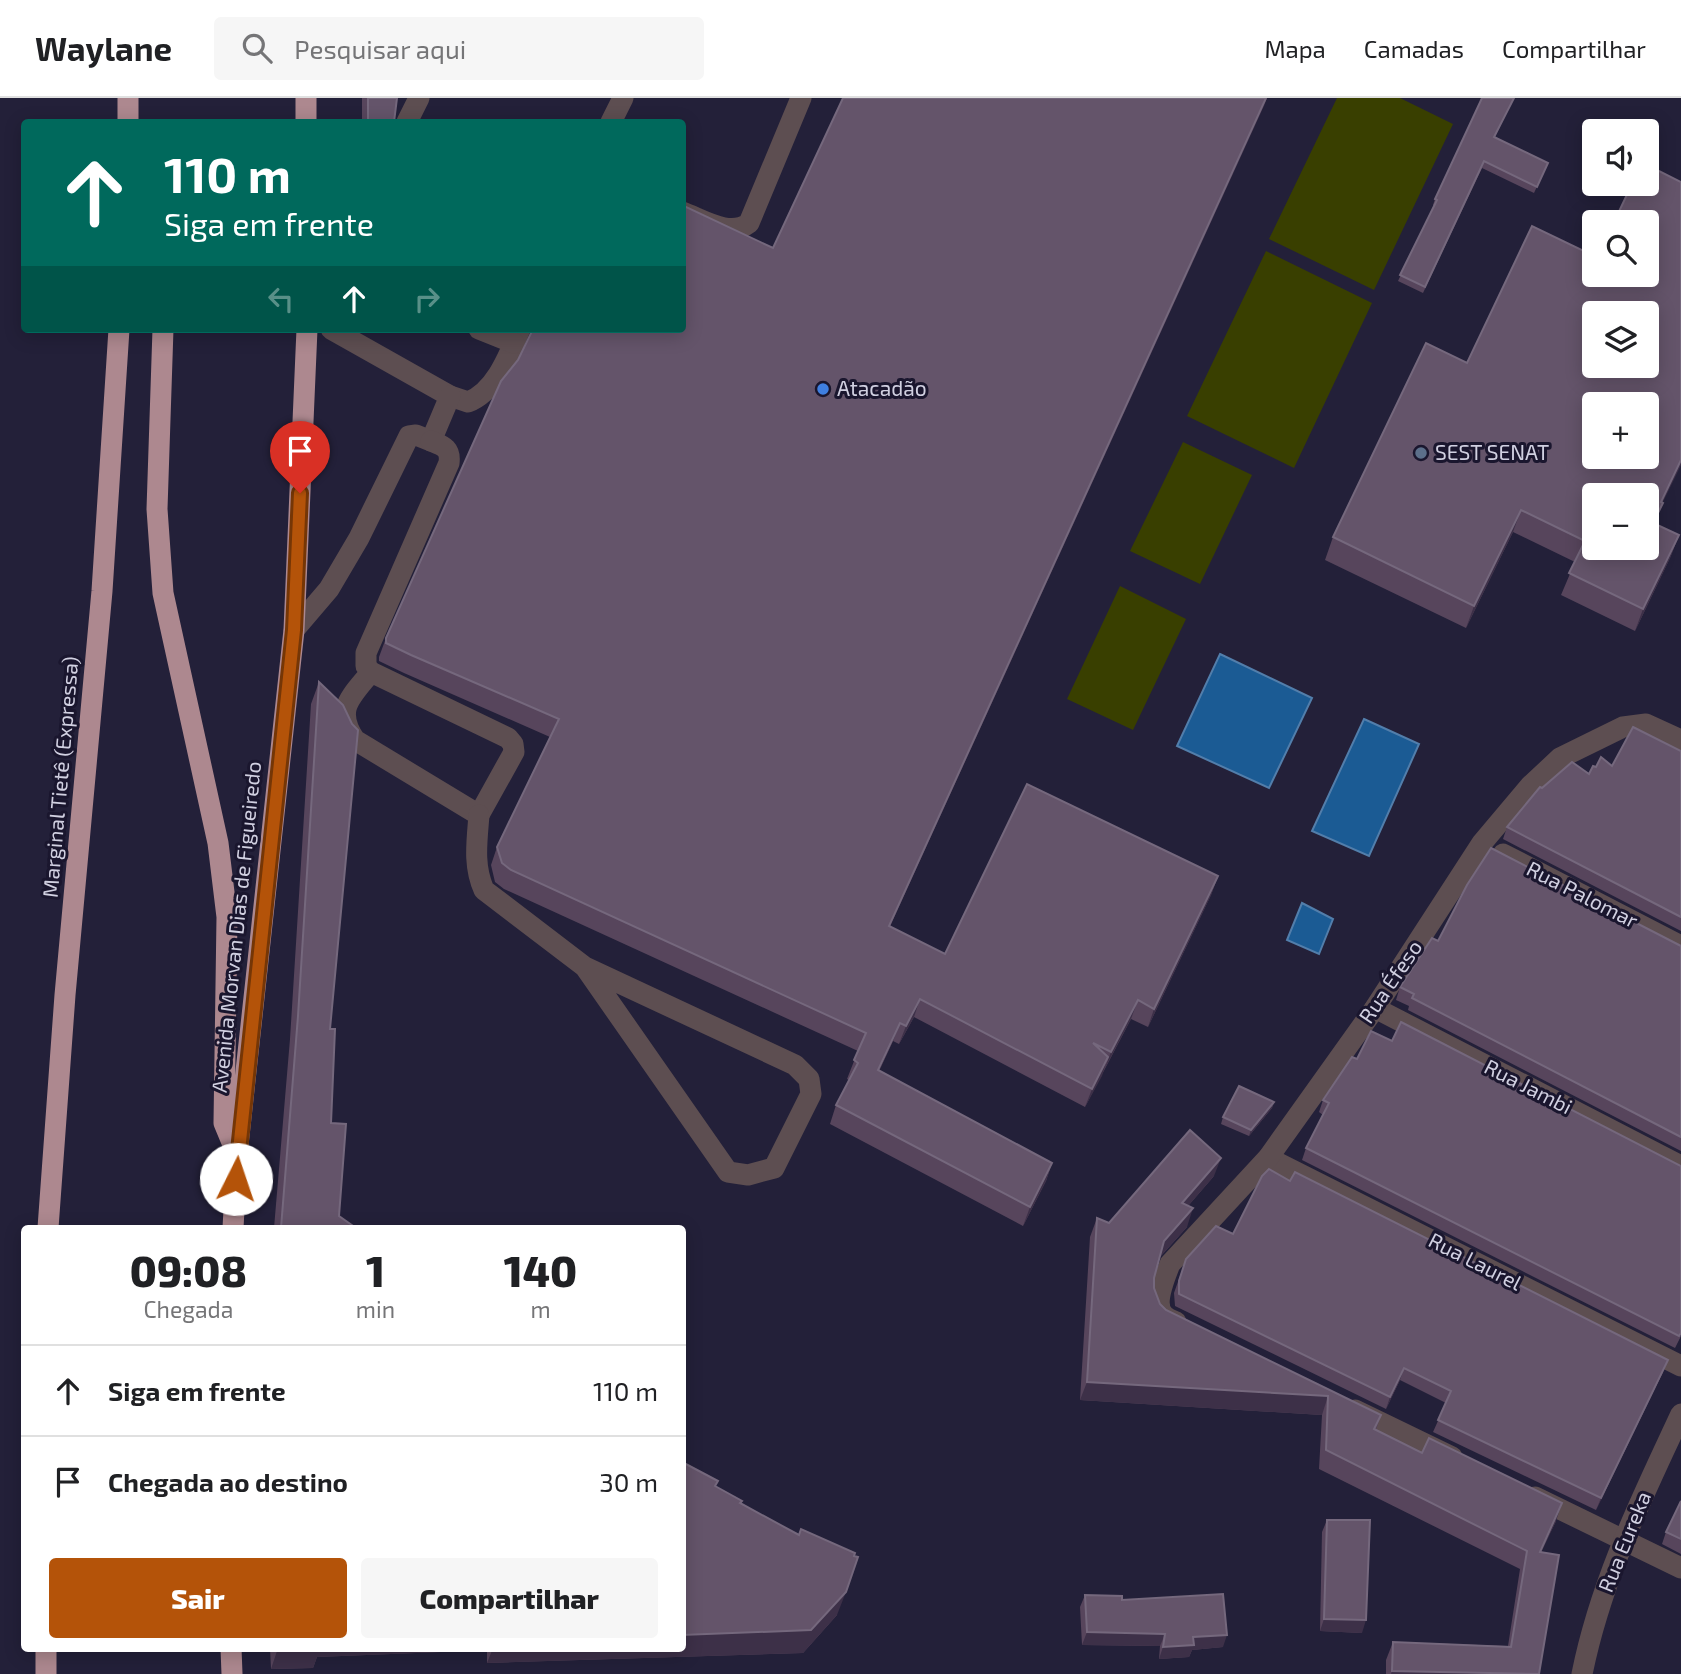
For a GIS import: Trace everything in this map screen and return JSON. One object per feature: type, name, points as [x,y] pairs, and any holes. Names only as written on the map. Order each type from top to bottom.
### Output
[{"type":"highway","points":[[128,98],[128,119]]},
{"type":"highway","points":[[306,98],[306,119]]},
{"type":"highway","name":"Marginal Tietê (Expressa)","points":[[48,1225],[65,995],[102,591],[119,333]]},
{"type":"highway","points":[[163,333],[157,509],[163,593],[218,843],[227,917],[224,1123],[237,1154]]},
{"type":"highway","name":"Avenida Morvan Dias de Figueiredo","points":[[233,1225],[237,1154],[294,630],[307,333]]},
{"type":"highway","points":[[46,1652],[46,1674]]},
{"type":"highway","points":[[231,1652],[232,1674]]},
{"type":"street","points":[[408,119],[419,98]]},
{"type":"street","points":[[613,119],[624,98]]},
{"type":"street","points":[[686,213],[728,229],[739,229],[749,223],[801,98]]},
{"type":"street","points":[[338,333],[450,396],[468,402],[482,394],[494,380],[517,336]]},
{"type":"street","points":[[431,441],[450,396]]},
{"type":"street","points":[[294,630],[329,589],[359,538],[409,436],[416,435],[446,447],[449,463],[366,653],[366,666],[370,672],[508,738],[513,744],[514,752],[479,815],[476,857],[479,880],[484,890],[584,967],[794,1065],[809,1079],[811,1094],[774,1168],[748,1175],[728,1172],[584,967]]},
{"type":"street","points":[[370,672],[346,703],[345,718],[355,740],[479,815]]},
{"type":"street","name":"Rua Éfeso","points":[[1189,1328],[1165,1316],[1160,1308],[1170,1264],[1268,1158],[1375,1008],[1482,844],[1530,786],[1560,758],[1623,727],[1646,724],[1681,740]]},
{"type":"street","name":"Rua Palomar","points":[[1482,844],[1681,946]]},
{"type":"street","name":"Rua Jambi","points":[[1375,1008],[1681,1166]]},
{"type":"street","name":"Rua Laurel","points":[[1268,1158],[1681,1366]]},
{"type":"street","points":[[1338,1401],[1474,1467]]},
{"type":"street","name":"Rua Eureka","points":[[1582,1674],[1591,1628],[1622,1540],[1681,1414]]},
{"type":"street","points":[[1511,1486],[1681,1568]]},
{"type":"green space","points":[[1337,98],[1400,98],[1453,124],[1374,290],[1269,239]]},
{"type":"green space","points":[[1266,251],[1372,303],[1294,468],[1187,416]]},
{"type":"green space","points":[[1183,442],[1252,475],[1200,584],[1130,551]]},
{"type":"green space","points":[[1120,586],[1186,619],[1133,730],[1067,699]]},
{"type":"water","points":[[1220,654],[1312,698],[1269,788],[1177,746]]},
{"type":"water","points":[[1364,719],[1419,744],[1369,856],[1312,831]]},
{"type":"water","points":[[1302,903],[1333,919],[1319,954],[1287,940]]},
{"type":"building","points":[[368,98],[397,98],[394,119],[368,119]]},
{"type":"building","points":[[843,98],[1266,98],[889,926],[945,954],[1027,784],[1218,876],[1154,1009],[1138,1000],[1111,1052],[1093,1043],[1108,1057],[1092,1089],[920,999],[906,1026],[900,1023],[878,1070],[1052,1163],[1030,1207],[836,1105],[858,1063],[854,1060],[866,1033],[511,870],[502,863],[497,847],[559,719],[386,643],[501,381],[518,360],[531,333],[686,333],[686,207],[773,248]]},
{"type":"building","points":[[1482,98],[1514,98],[1494,137],[1548,163],[1537,187],[1484,161],[1425,287],[1400,275]]},
{"type":"building","points":[[1659,171],[1681,182],[1681,460],[1659,511],[1659,483],[1582,483],[1582,540],[1521,510],[1474,606],[1333,537],[1426,343],[1467,363],[1532,226],[1582,250],[1582,287],[1659,287],[1659,210],[1620,210],[1626,196],[1659,196]]},
{"type":"building","points":[[1659,526],[1679,535],[1643,609],[1569,573],[1582,547],[1582,560],[1659,560]]},
{"type":"building","points":[[319,682],[343,705],[358,730],[330,1029],[335,1029],[331,1123],[346,1124],[339,1216],[352,1225],[281,1225],[298,1016]]},
{"type":"building","points":[[1633,727],[1681,751],[1681,917],[1507,827],[1540,787],[1572,762],[1589,774],[1601,757],[1612,766]]},
{"type":"building","points":[[1491,848],[1681,946],[1681,1137],[1412,998],[1414,994],[1400,987],[1432,938],[1438,941],[1467,885]]},
{"type":"building","points":[[1401,1022],[1681,1166],[1679,1336],[1306,1148],[1329,1103],[1323,1100],[1352,1057],[1357,1059],[1371,1031],[1392,1041]]},
{"type":"building","points":[[1239,1086],[1274,1102],[1251,1130],[1223,1117]]},
{"type":"building","points":[[1190,1130],[1221,1158],[1182,1203],[1193,1208],[1164,1241],[1154,1278],[1154,1288],[1160,1304],[1166,1310],[1381,1415],[1374,1429],[1422,1453],[1429,1438],[1562,1503],[1540,1552],[1559,1555],[1539,1674],[1392,1671],[1393,1642],[1511,1647],[1527,1551],[1326,1450],[1328,1396],[1087,1382],[1097,1218],[1109,1223]]},
{"type":"building","points":[[1269,1169],[1290,1181],[1295,1172],[1668,1360],[1601,1498],[1438,1420],[1451,1391],[1404,1368],[1390,1397],[1179,1294],[1179,1281],[1186,1259],[1216,1226],[1233,1234],[1262,1176]]},
{"type":"building","points":[[686,1464],[718,1481],[715,1486],[742,1501],[740,1503],[799,1535],[801,1529],[855,1553],[854,1556],[858,1557],[846,1592],[811,1630],[686,1635]]},
{"type":"building","points":[[1681,1501],[1681,1539],[1666,1532]]},
{"type":"building","points":[[1327,1520],[1370,1520],[1366,1620],[1324,1619]]},
{"type":"building","points":[[1223,1594],[1227,1635],[1193,1637],[1194,1645],[1163,1647],[1165,1634],[1087,1632],[1085,1595],[1122,1596],[1122,1600]]},
{"type":"place","name":"Atacadão","points":[[823,389]]},
{"type":"place","name":"SEST SENAT","points":[[1421,453]]},
{"type":"route","points":[[236,1179],[294,630],[300,493]]}]
